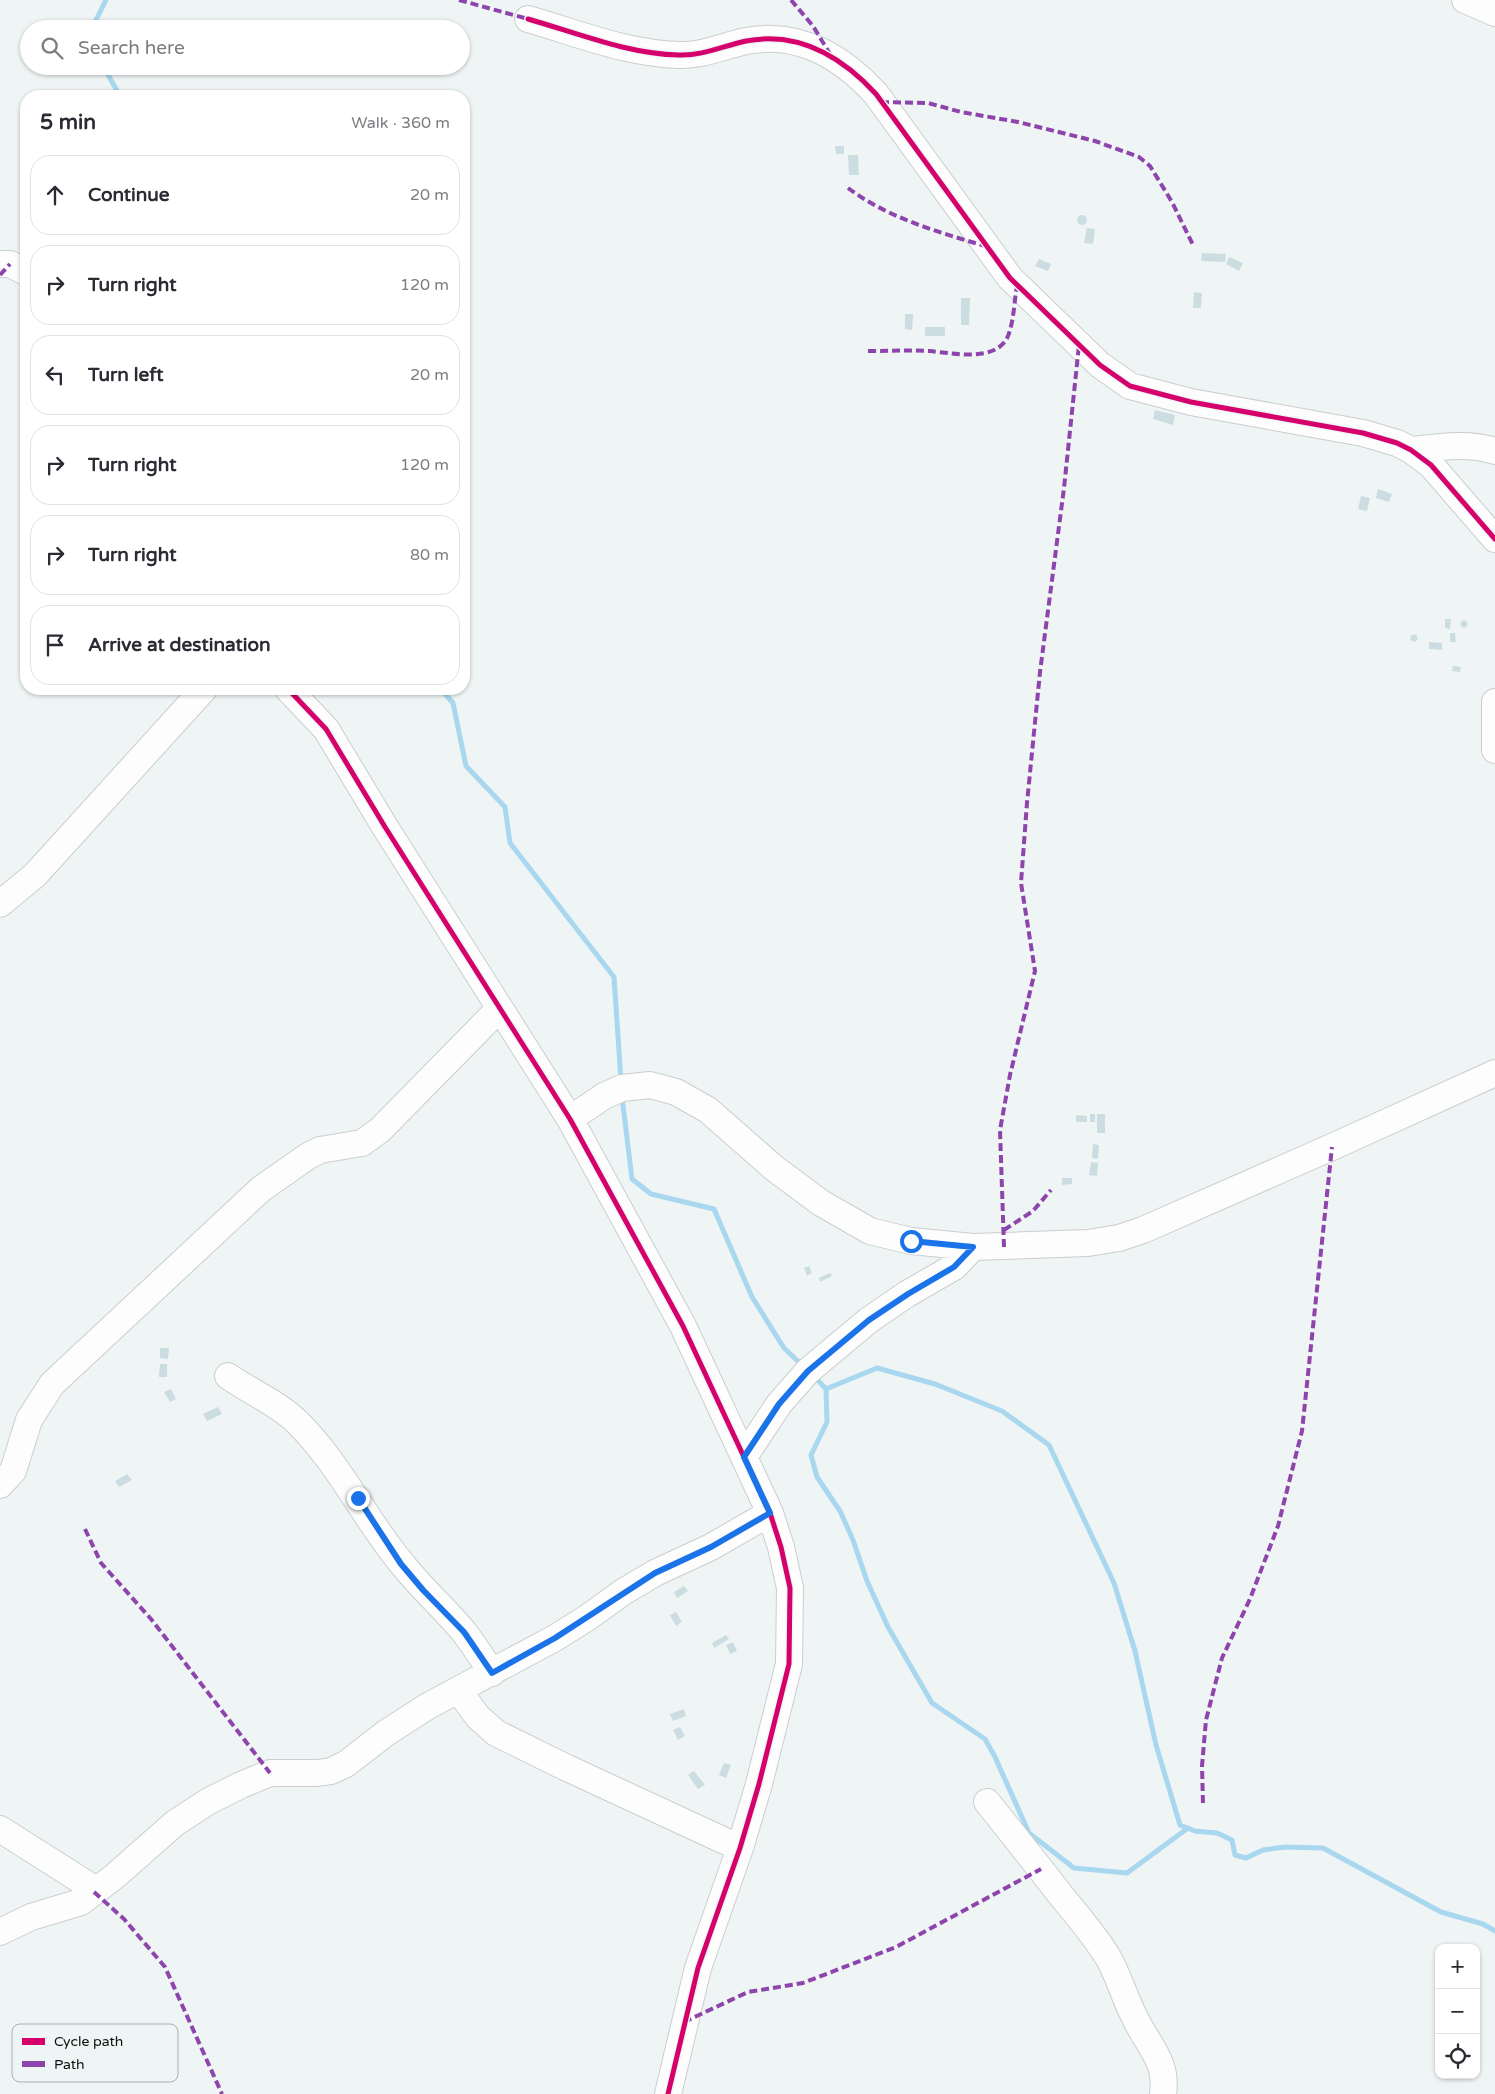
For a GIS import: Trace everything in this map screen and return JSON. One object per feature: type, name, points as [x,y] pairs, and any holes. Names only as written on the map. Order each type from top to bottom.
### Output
[{"type":"street","points":[[1466,0],[1495,13]]},
{"type":"street","points":[[528,19],[632,49],[660,53],[679,55],[702,53],[768,38],[794,40],[831,57],[860,77],[876,94],[1010,278],[1100,366],[1130,386],[1191,402],[1363,433],[1397,443],[1411,450],[1431,465],[1495,539]]},
{"type":"street","points":[[0,264],[20,268]]},
{"type":"street","points":[[1411,450],[1445,446],[1479,446],[1495,451]]},
{"type":"street","points":[[0,904],[36,875],[199,695]]},
{"type":"street","points":[[294,695],[326,729],[570,1119],[683,1326],[770,1513],[790,1588],[789,1664],[759,1784],[740,1848],[698,1968],[668,2094]]},
{"type":"street","points":[[1495,702],[1495,750]]},
{"type":"street","points":[[0,1485],[13,1471],[29,1420],[52,1384],[261,1189],[308,1156],[320,1150],[362,1143],[380,1130],[499,1008]]},
{"type":"street","points":[[570,1119],[604,1096],[622,1088],[650,1085],[676,1092],[708,1110],[774,1168],[821,1203],[870,1232],[911,1241],[973,1247],[1088,1243],[1119,1238],[1143,1230],[1495,1073]]},
{"type":"street","points":[[744,1457],[779,1404],[808,1371],[869,1320],[954,1267],[973,1247]]},
{"type":"street","points":[[228,1376],[283,1411],[308,1434],[358,1498],[401,1564],[423,1590],[464,1632],[492,1673]]},
{"type":"street","points":[[0,1932],[31,1917],[81,1902],[115,1876],[175,1823],[209,1801],[241,1784],[270,1774],[318,1773],[332,1771],[346,1764],[386,1733],[428,1706],[555,1638],[655,1573],[711,1547],[770,1513]]},
{"type":"street","points":[[458,1690],[478,1717],[496,1733],[740,1848]]},
{"type":"street","points":[[987,1802],[1076,1914],[1109,1959],[1135,2018],[1158,2056],[1164,2070],[1163,2094]]},
{"type":"street","points":[[0,1828],[96,1890]]},
{"type":"building","points":[[835,146],[844,146],[844,154],[836,154]]},
{"type":"building","points":[[848,155],[858,155],[859,175],[849,175]]},
{"type":"building","points":[[1080,215],[1084,215],[1087,220],[1086,224],[1080,225],[1077,222],[1077,218]]},
{"type":"building","points":[[1087,228],[1095,229],[1093,244],[1084,243]]},
{"type":"building","points":[[1202,253],[1226,254],[1225,262],[1201,261]]},
{"type":"building","points":[[1229,257],[1243,263],[1239,271],[1226,264]]},
{"type":"building","points":[[1039,259],[1051,264],[1048,271],[1035,266]]},
{"type":"building","points":[[1194,292],[1202,293],[1201,308],[1193,308]]},
{"type":"building","points":[[961,298],[970,298],[969,325],[961,325]]},
{"type":"building","points":[[905,314],[913,314],[912,330],[905,329]]},
{"type":"building","points":[[925,327],[945,327],[945,336],[925,336]]},
{"type":"building","points":[[1155,410],[1175,415],[1173,425],[1153,419]]},
{"type":"building","points":[[1378,489],[1392,494],[1389,502],[1376,498]]},
{"type":"building","points":[[1361,496],[1370,498],[1367,511],[1358,509]]},
{"type":"building","points":[[1445,619],[1451,619],[1450,629],[1445,628]]},
{"type":"building","points":[[1464,620],[1468,624],[1464,628],[1460,624]]},
{"type":"building","points":[[1450,633],[1455,633],[1456,642],[1450,642]]},
{"type":"building","points":[[1414,634],[1418,638],[1414,642],[1410,638]]},
{"type":"building","points":[[1429,642],[1442,643],[1442,650],[1429,649]]},
{"type":"building","points":[[1453,666],[1461,667],[1460,672],[1452,671]]},
{"type":"building","points":[[1090,1114],[1095,1114],[1095,1122],[1090,1122]]},
{"type":"building","points":[[1097,1114],[1105,1114],[1105,1133],[1097,1133]]},
{"type":"building","points":[[1076,1115],[1087,1116],[1087,1122],[1076,1122]]},
{"type":"building","points":[[1093,1144],[1099,1145],[1098,1159],[1092,1158]]},
{"type":"building","points":[[1091,1162],[1098,1163],[1097,1176],[1089,1175]]},
{"type":"building","points":[[1062,1178],[1072,1178],[1072,1184],[1062,1185]]},
{"type":"building","points":[[809,1266],[812,1273],[807,1276],[804,1268]]},
{"type":"building","points":[[830,1273],[832,1276],[820,1282],[819,1278]]},
{"type":"building","points":[[160,1348],[169,1348],[168,1359],[160,1358]]},
{"type":"building","points":[[160,1364],[167,1364],[167,1377],[159,1377]]},
{"type":"building","points":[[171,1389],[176,1399],[170,1402],[164,1392]]},
{"type":"building","points":[[218,1407],[222,1414],[207,1421],[203,1414]]},
{"type":"building","points":[[127,1474],[132,1480],[119,1487],[115,1481]]},
{"type":"building","points":[[684,1586],[688,1591],[677,1598],[674,1592]]},
{"type":"building","points":[[676,1612],[682,1622],[676,1626],[670,1615]]},
{"type":"building","points":[[726,1635],[729,1639],[714,1648],[712,1643]]},
{"type":"building","points":[[733,1642],[737,1651],[730,1654],[726,1645]]},
{"type":"building","points":[[684,1709],[686,1716],[673,1721],[670,1714]]},
{"type":"building","points":[[680,1727],[685,1736],[678,1740],[673,1730]]},
{"type":"building","points":[[724,1763],[731,1765],[726,1778],[719,1775]]},
{"type":"building","points":[[694,1771],[705,1785],[698,1789],[688,1775]]},
{"type":"waterway","points":[[96,20],[106,0]]},
{"type":"waterway","points":[[108,75],[117,90]]},
{"type":"waterway","points":[[446,695],[453,703],[466,766],[505,807],[510,843],[614,977],[621,1081]]},
{"type":"waterway","points":[[622,1097],[632,1179],[651,1194],[714,1209],[752,1297],[784,1348],[803,1366]]},
{"type":"waterway","points":[[813,1375],[826,1389],[877,1368],[935,1384],[1002,1411],[1049,1445],[1114,1583],[1135,1651],[1156,1745],[1180,1825],[1195,1831],[1217,1833],[1232,1840],[1235,1855],[1246,1858],[1263,1850],[1285,1847],[1323,1848],[1441,1912],[1483,1924],[1495,1931]]},
{"type":"waterway","points":[[826,1389],[827,1422],[811,1455],[817,1477],[840,1511],[853,1540],[867,1581],[888,1627],[932,1703],[985,1739],[1029,1833],[1074,1868],[1127,1873],[1188,1828]]},
{"type":"marked path","points":[[459,0],[528,19]]},
{"type":"marked path","points":[[791,0],[813,26],[830,54]]},
{"type":"marked path","points":[[881,102],[928,103],[961,112],[1018,122],[1095,141],[1139,157],[1150,166],[1172,202],[1193,245]]},
{"type":"marked path","points":[[848,188],[863,199],[897,216],[985,246]]},
{"type":"marked path","points":[[0,275],[10,264]]},
{"type":"marked path","points":[[868,351],[930,351],[973,354],[994,350],[1008,336],[1013,318],[1017,286]]},
{"type":"marked path","points":[[1004,1247],[1000,1130],[1010,1075],[1035,971],[1021,883],[1027,803],[1040,672],[1064,488],[1079,345]]},
{"type":"marked path","points":[[1203,1803],[1202,1766],[1206,1720],[1222,1658],[1250,1599],[1278,1526],[1302,1431],[1332,1147]]},
{"type":"marked path","points":[[1004,1230],[1033,1211],[1051,1190]]},
{"type":"marked path","points":[[85,1529],[101,1563],[151,1619],[270,1773]]},
{"type":"marked path","points":[[684,2022],[748,1992],[803,1983],[896,1947],[1041,1869]]},
{"type":"marked path","points":[[94,1892],[124,1919],[165,1967],[222,2094]]},
{"type":"cycle path","points":[[528,19],[603,42],[660,54],[696,54],[746,41],[765,39],[801,43],[818,49],[848,68],[876,94],[1010,278],[1100,365],[1130,386],[1191,402],[1363,433],[1397,443],[1411,450],[1431,465],[1495,539]]},
{"type":"cycle path","points":[[294,695],[326,729],[385,827],[570,1119],[683,1326],[770,1513],[781,1547],[790,1588],[789,1664],[759,1784],[740,1848],[698,1968],[668,2094]]},
{"type":"route","points":[[358,1498],[401,1564],[423,1590],[464,1632],[492,1673],[588,1618],[622,1592],[655,1573],[711,1547],[770,1513],[744,1457],[779,1404],[808,1371],[869,1320],[954,1267],[973,1247],[911,1241]]}]
